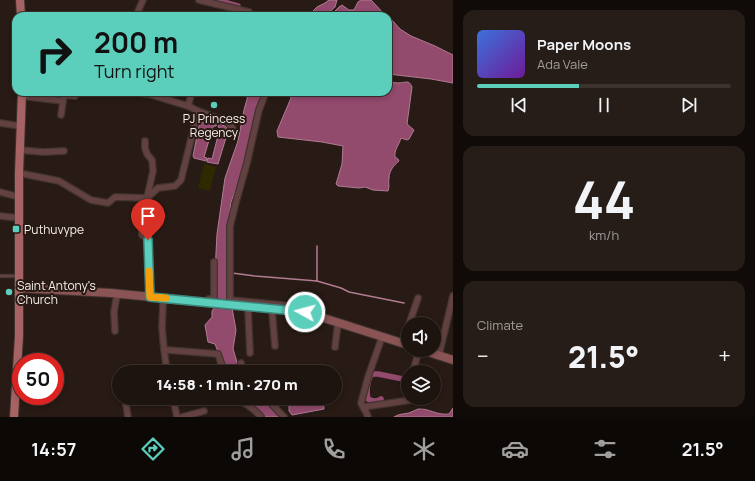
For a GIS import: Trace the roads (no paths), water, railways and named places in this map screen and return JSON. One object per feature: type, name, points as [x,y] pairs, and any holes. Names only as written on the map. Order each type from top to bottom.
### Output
[{"type":"main road","points":[[20,0],[21,12]]},
{"type":"main road","points":[[14,417],[19,336],[19,173],[22,96]]},
{"type":"main road","points":[[19,288],[119,293],[292,310],[305,312],[338,322],[401,343]]},
{"type":"main road","points":[[441,356],[453,360]]},
{"type":"street","points":[[138,12],[143,0]]},
{"type":"street","points":[[199,0],[250,12]]},
{"type":"street","points":[[34,96],[63,101]]},
{"type":"street","points":[[61,115],[64,96]]},
{"type":"street","points":[[156,96],[188,106],[228,122],[233,129]]},
{"type":"street","points":[[188,106],[191,96]]},
{"type":"street","points":[[233,308],[291,313],[292,310],[292,306],[230,300],[230,226],[247,163],[259,110],[264,96]]},
{"type":"street","points":[[19,173],[59,181],[91,200],[108,203],[115,197],[147,198],[158,188],[175,186],[181,180],[198,111]]},
{"type":"street","points":[[0,123],[20,126]]},
{"type":"street","points":[[145,141],[147,154],[152,160],[153,171],[142,218],[142,235],[148,240],[152,297],[154,300],[213,306]]},
{"type":"street","points":[[20,150],[43,152],[64,151]]},
{"type":"street","points":[[0,192],[19,197]]},
{"type":"street","points":[[0,216],[19,218]]},
{"type":"street","points":[[152,297],[153,293],[214,300],[214,262]]},
{"type":"street","points":[[115,331],[114,312],[119,293]]},
{"type":"street","points":[[441,347],[453,296]]},
{"type":"street","points":[[411,317],[418,298]]},
{"type":"street","points":[[163,301],[162,328],[166,365]]},
{"type":"street","points":[[248,309],[250,353]]},
{"type":"street","points":[[272,311],[275,346]]},
{"type":"street","points":[[335,347],[338,322]]},
{"type":"street","points":[[368,417],[361,403],[368,377],[382,337]]},
{"type":"street","points":[[164,349],[218,354],[222,365]]},
{"type":"street","points":[[363,407],[401,401]]},
{"type":"street","points":[[125,405],[128,417]]},
{"type":"street","points":[[174,405],[177,417]]},
{"type":"street","points":[[248,405],[258,412],[261,417]]},
{"type":"street","points":[[273,405],[284,417]]},
{"type":"street","points":[[182,417],[204,411]]},
{"type":"lane","points":[[0,276],[19,276]]},
{"type":"waterway","points":[[217,0],[238,6]]},
{"type":"waterway","points":[[232,273],[317,281],[317,246]]},
{"type":"waterway","points":[[317,281],[349,292],[404,303]]},
{"type":"waterway","points":[[381,399],[378,401],[368,399],[367,393],[371,374],[401,379]]},
{"type":"place","name":"PJ Princess Regency","points":[[214,105]]},
{"type":"place","name":"Puthuvype","points":[[16,229]]},
{"type":"place","name":"Saint Antony's Church","points":[[9,292]]}]
